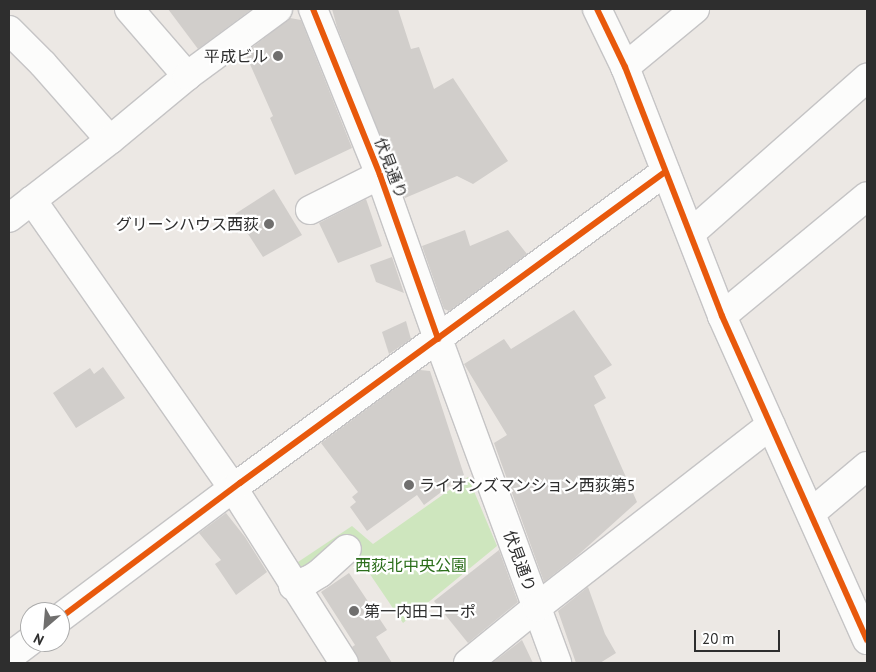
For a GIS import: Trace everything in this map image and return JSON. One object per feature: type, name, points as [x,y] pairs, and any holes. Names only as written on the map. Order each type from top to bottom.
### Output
[{"type":"street","points":[[129,9],[187,76]]},
{"type":"street","points":[[9,218],[110,140],[187,76],[278,9]]},
{"type":"street","name":"伏見通り","points":[[313,9],[380,175],[557,663]]},
{"type":"street","points":[[597,9],[625,68],[722,316],[867,640]]},
{"type":"street","points":[[625,68],[695,9]]},
{"type":"street","points":[[9,30],[43,64],[110,140]]},
{"type":"street","points":[[691,233],[867,78]]},
{"type":"street","points":[[70,610],[232,488],[665,172]]},
{"type":"street","points":[[310,210],[380,175]]},
{"type":"street","points":[[722,316],[867,196]]},
{"type":"street","points":[[32,200],[232,488],[344,663]]},
{"type":"street","points":[[468,663],[771,425]]},
{"type":"street","points":[[811,513],[867,466]]},
{"type":"street","points":[[293,586],[309,580],[320,573],[347,549]]},
{"type":"street","points":[[9,657],[20,649]]},
{"type":"green space","name":"西荻北中央公園","points":[[468,477],[497,546],[403,623],[359,558],[309,595],[292,566],[352,526],[373,544]]},
{"type":"building","points":[[168,9],[252,9],[198,49]]},
{"type":"building","points":[[332,9],[398,9],[411,49],[419,47],[434,89],[453,78],[508,161],[473,184],[457,176],[405,198],[337,27]]},
{"type":"building","points":[[290,18],[301,20],[352,148],[295,175],[270,118],[273,116],[245,53]]},
{"type":"building","name":"グリーンハウス西荻","points":[[274,189],[302,235],[263,257],[235,214]]},
{"type":"building","points":[[366,199],[382,246],[338,263],[319,223]]},
{"type":"building","points":[[465,230],[470,246],[508,230],[527,254],[449,311],[444,309],[422,246]]},
{"type":"building","points":[[392,257],[404,293],[376,282],[370,265]]},
{"type":"building","points":[[574,310],[612,365],[594,376],[606,398],[594,405],[637,502],[577,556],[544,582],[494,443],[507,435],[464,364],[504,339],[511,349]]},
{"type":"building","points":[[406,321],[411,339],[389,354],[382,332]]},
{"type":"building","points":[[103,367],[125,398],[76,428],[53,393],[90,368],[94,374]]},
{"type":"building","points":[[420,370],[430,371],[464,475],[424,505],[417,495],[367,531],[350,507],[356,502],[352,497],[358,492],[321,443]]},
{"type":"building","points":[[226,513],[245,537],[267,572],[236,595],[215,564],[221,560],[199,533]]},
{"type":"building","points":[[499,550],[518,602],[468,643],[434,601]]},
{"type":"building","name":"第一内田コーポ","points":[[349,573],[387,630],[376,637],[392,663],[359,663],[352,647],[355,645],[321,592]]},
{"type":"building","points":[[588,587],[605,634],[616,653],[600,663],[576,663],[558,611]]},
{"type":"building","points":[[522,640],[533,663],[492,663]]},
{"type":"cycle path","points":[[313,9],[380,175],[438,339]]},
{"type":"cycle path","points":[[597,9],[625,67],[722,316],[867,640]]},
{"type":"cycle path","points":[[70,610],[240,483],[665,172]]},
{"type":"place","name":"平成ビル","points":[[278,56]]},
{"type":"place","name":"グリーンハウス西荻","points":[[269,224]]},
{"type":"place","name":"ライオンズマンション西荻第5","points":[[409,485]]},
{"type":"place","name":"第一内田コーポ","points":[[354,611]]}]
